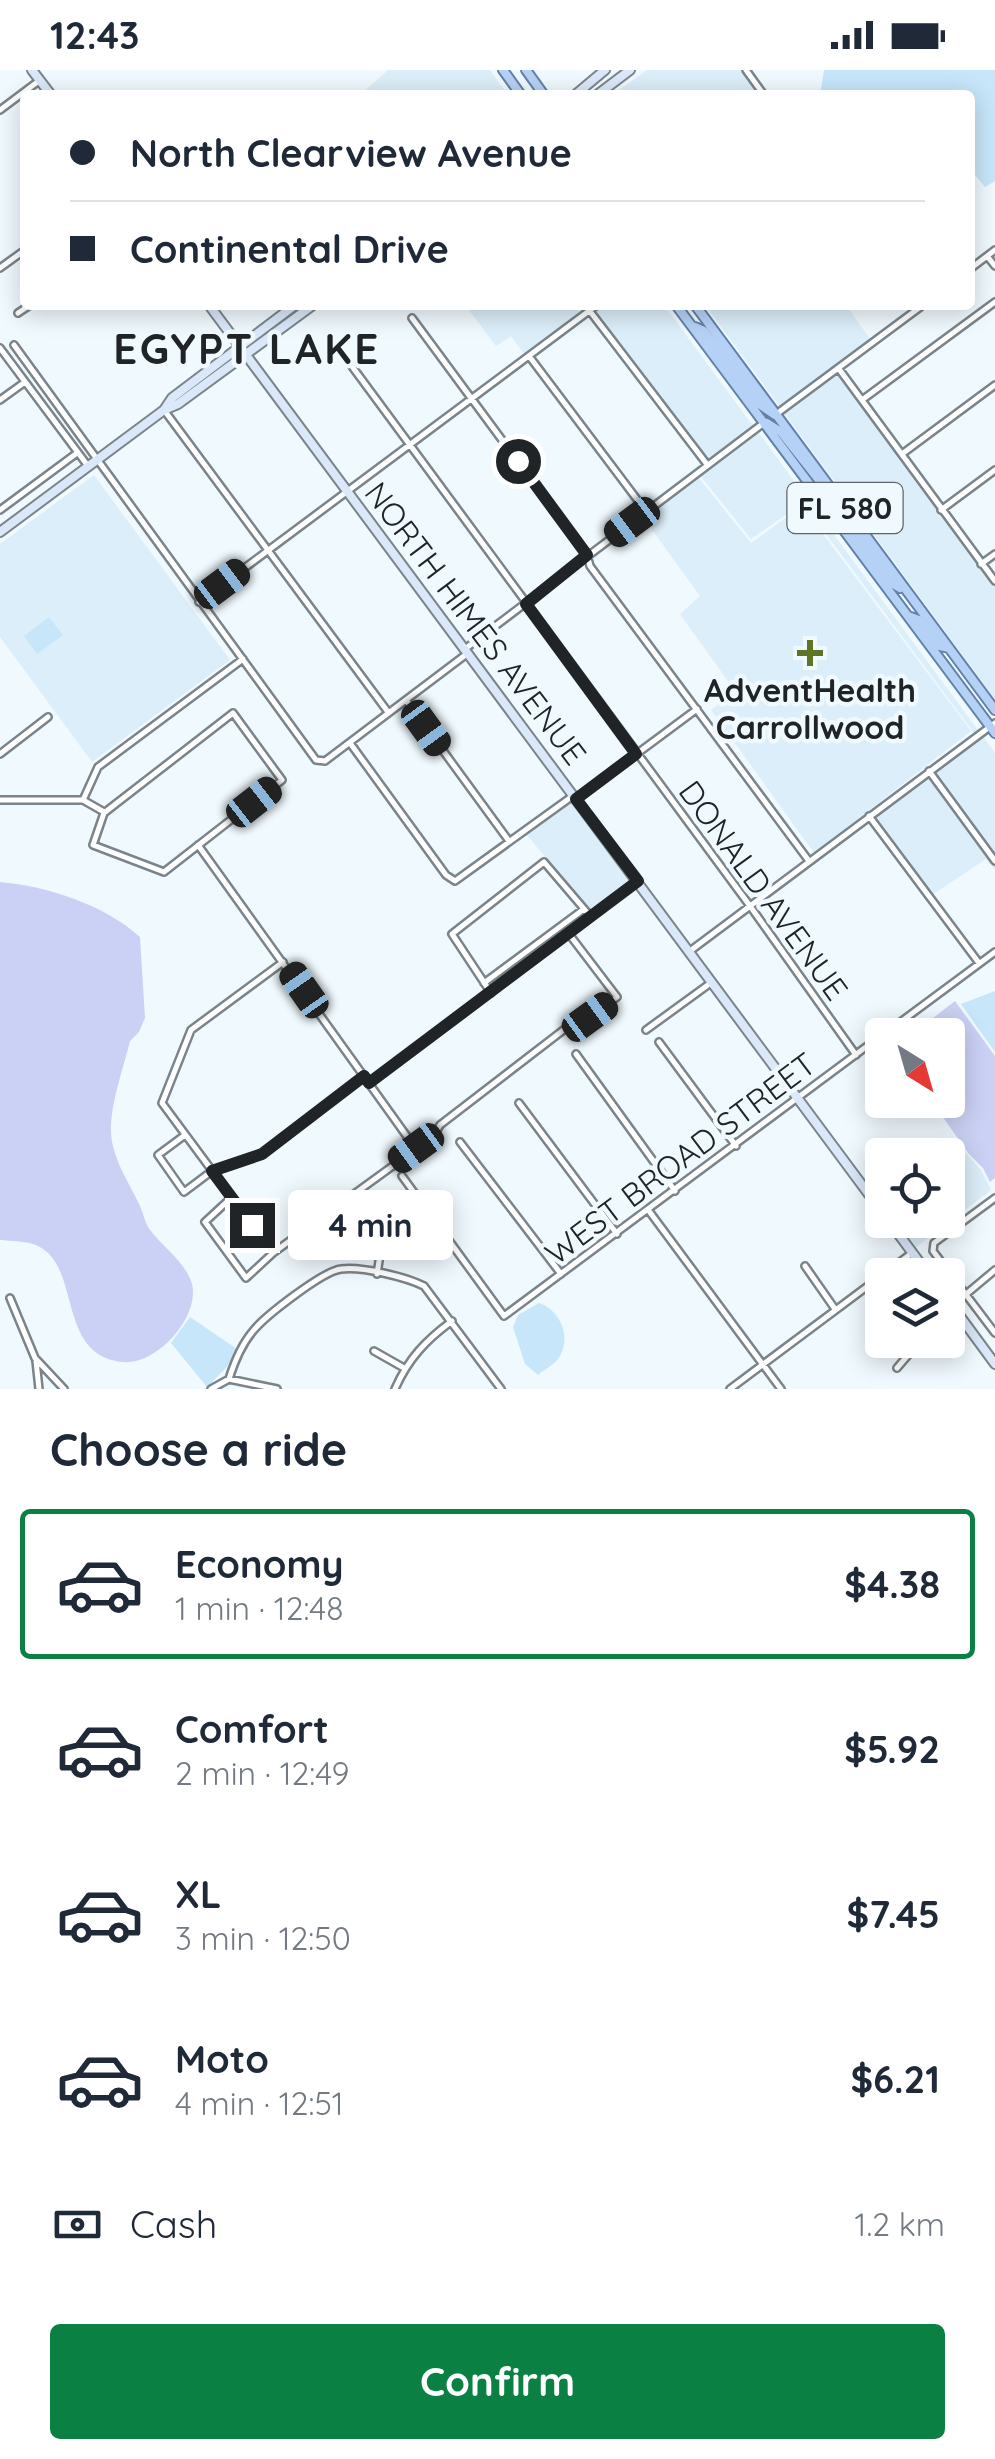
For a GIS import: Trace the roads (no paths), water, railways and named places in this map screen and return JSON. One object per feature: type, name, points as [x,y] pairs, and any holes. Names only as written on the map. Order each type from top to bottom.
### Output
[{"type":"main road","points":[[502,70],[517,90]]},
{"type":"main road","name":"FL 580","points":[[680,310],[993,727]]},
{"type":"main road","name":"FL 580","points":[[700,310],[995,710]]},
{"type":"main road","points":[[692,324],[704,332],[759,404],[776,415]]},
{"type":"main road","points":[[764,422],[781,432],[822,487],[841,503]]},
{"type":"main road","points":[[824,503],[839,511],[892,582],[907,592]]},
{"type":"main road","points":[[909,616],[921,621],[940,646],[949,648]]},
{"type":"street","points":[[32,70],[47,90]]},
{"type":"street","points":[[581,90],[606,70]]},
{"type":"street","points":[[604,90],[630,70]]},
{"type":"street","points":[[27,90],[40,80]]},
{"type":"street","points":[[975,265],[995,250]]},
{"type":"street","points":[[988,256],[995,266]]},
{"type":"street","points":[[862,400],[995,302]]},
{"type":"street","points":[[18,314],[23,310]]},
{"type":"street","name":"NORTH HIMES AVENUE","points":[[213,310],[865,1189]]},
{"type":"street","points":[[243,350],[289,310]]},
{"type":"street","points":[[0,532],[164,410],[172,398],[305,310]]},
{"type":"street","points":[[199,602],[590,310],[706,464]]},
{"type":"street","points":[[776,415],[915,310]]},
{"type":"street","points":[[412,318],[587,555],[590,566],[810,861]]},
{"type":"street","points":[[14,346],[96,457],[92,464]]},
{"type":"street","points":[[0,348],[77,452],[92,464],[199,602],[316,760],[324,760],[406,700],[587,555],[764,422]]},
{"type":"street","points":[[529,356],[646,511]]},
{"type":"street","name":"DONALD AVENUE","points":[[351,365],[856,1055]]},
{"type":"street","points":[[839,368],[995,582]]},
{"type":"street","points":[[0,400],[25,382]]},
{"type":"street","points":[[902,454],[995,385]]},
{"type":"street","points":[[164,410],[388,712]]},
{"type":"street","points":[[0,510],[77,452]]},
{"type":"street","points":[[941,510],[995,470]]},
{"type":"street","points":[[981,564],[995,554]]},
{"type":"street","points":[[83,800],[98,767],[243,660]]},
{"type":"street","points":[[406,700],[509,841]]},
{"type":"street","points":[[350,742],[446,875],[455,881],[697,709]]},
{"type":"street","points":[[233,713],[282,780],[198,846],[164,872],[92,846],[104,812],[233,713]]},
{"type":"street","points":[[0,754],[48,716]]},
{"type":"street","points":[[690,951],[993,727]]},
{"type":"street","points":[[929,771],[995,861]]},
{"type":"street","points":[[0,800],[83,800],[104,812]]},
{"type":"street","points":[[868,816],[979,963]]},
{"type":"street","points":[[198,846],[416,1148]]},
{"type":"street","points":[[491,992],[452,934],[544,862],[591,917]]},
{"type":"street","points":[[369,1083],[638,881]]},
{"type":"street","points":[[484,983],[584,909]]},
{"type":"street","points":[[232,1196],[205,1222],[246,1278],[273,1253],[416,1148],[440,1125],[579,1018],[590,1017],[617,997],[568,934]]},
{"type":"street","name":"WEST BROAD STREET","points":[[906,1018],[995,952]]},
{"type":"street","points":[[273,1253],[162,1103],[191,1030],[283,962]]},
{"type":"street","points":[[646,1030],[712,982]]},
{"type":"street","points":[[658,1042],[736,1146]]},
{"type":"street","name":"WEST BROAD STREET","points":[[402,1176],[504,1316],[865,1048]]},
{"type":"street","points":[[576,1054],[676,1191]]},
{"type":"street","points":[[185,1135],[158,1156],[184,1192],[212,1171],[262,1154],[364,1076]]},
{"type":"street","points":[[519,1103],[617,1234]]},
{"type":"street","points":[[460,1142],[561,1274]]},
{"type":"street","points":[[938,1258],[933,1251],[934,1243],[995,1198]]},
{"type":"street","points":[[649,1211],[781,1389]]},
{"type":"street","points":[[377,1274],[382,1235]]},
{"type":"street","points":[[902,1238],[916,1258]]},
{"type":"street","points":[[730,1389],[912,1252]]},
{"type":"street","points":[[806,1266],[835,1309]]},
{"type":"street","points":[[229,1379],[257,1326],[321,1278],[344,1268],[410,1279],[424,1286],[501,1389]]},
{"type":"street","points":[[965,1291],[995,1270]]},
{"type":"street","points":[[965,1293],[995,1333]]},
{"type":"street","points":[[10,1298],[35,1358],[39,1389]]},
{"type":"street","points":[[396,1389],[404,1368],[426,1340],[452,1321]]},
{"type":"street","points":[[965,1326],[995,1364]]},
{"type":"street","points":[[374,1352],[404,1368]]},
{"type":"street","points":[[35,1358],[64,1389]]},
{"type":"street","points":[[897,1368],[906,1358]]},
{"type":"street","points":[[210,1389],[229,1379],[277,1389]]},
{"type":"place","name":"AdventHealth Carrollwood","points":[[810,653]]},
{"type":"district","name":"EGYPT LAKE","points":[[247,348]]}]
